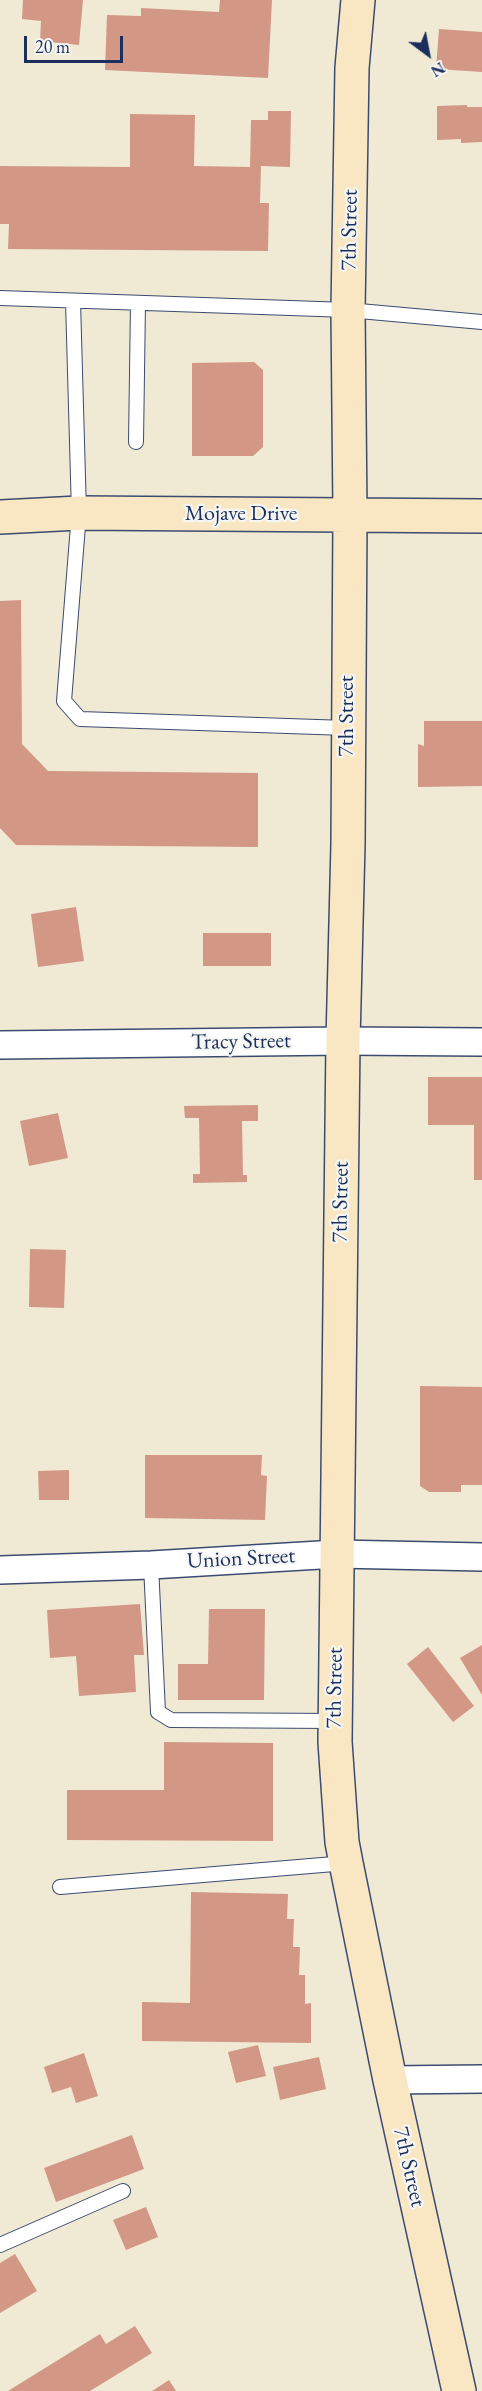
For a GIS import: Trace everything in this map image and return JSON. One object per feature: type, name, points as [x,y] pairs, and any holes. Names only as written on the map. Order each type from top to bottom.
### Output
[{"type":"main road","name":"7th Street","points":[[358,0],[352,68],[348,310],[350,514],[348,844],[343,1041],[335,1721],[346,1863],[390,2080],[459,2391]]},
{"type":"main road","name":"Mojave Drive","points":[[0,518],[79,513],[482,516]]},
{"type":"street","name":"Tracy Street","points":[[0,1045],[343,1041],[482,1042]]},
{"type":"street","name":"Union Street","points":[[0,1570],[151,1565],[337,1554],[482,1557]]},
{"type":"street","points":[[390,2080],[482,2079]]},
{"type":"lane","points":[[0,298],[348,310],[482,322]]},
{"type":"lane","points":[[73,301],[79,513],[64,701],[80,719],[347,728]]},
{"type":"lane","points":[[136,442],[138,303]]},
{"type":"lane","points":[[151,1565],[158,1712],[171,1720],[335,1721]]},
{"type":"lane","points":[[60,1887],[346,1863]]},
{"type":"lane","points":[[0,2245],[123,2191]]},
{"type":"building","points":[[23,0],[83,0],[79,45],[40,41],[41,21],[22,19]]},
{"type":"building","points":[[220,0],[272,0],[268,78],[105,70],[107,15],[141,16],[141,8],[219,12]]},
{"type":"building","points":[[439,29],[482,32],[482,72],[436,69]]},
{"type":"building","points":[[467,105],[467,107],[482,107],[482,142],[461,143],[461,139],[437,140],[437,106]]},
{"type":"building","points":[[268,111],[291,111],[290,167],[261,166],[260,203],[269,203],[268,251],[8,249],[9,224],[0,224],[0,166],[130,167],[130,114],[195,115],[194,166],[250,167],[251,120],[268,120]]},
{"type":"building","points":[[254,362],[263,370],[263,447],[253,456],[192,456],[192,363]]},
{"type":"building","points":[[21,600],[22,744],[48,771],[258,773],[258,847],[16,845],[0,828],[0,601]]},
{"type":"building","points":[[424,721],[482,721],[482,786],[418,787],[418,744],[424,746]]},
{"type":"building","points":[[76,907],[84,961],[38,967],[31,914]]},
{"type":"building","points":[[203,933],[271,933],[271,966],[203,966]]},
{"type":"building","points":[[428,1077],[482,1077],[482,1180],[474,1180],[474,1125],[428,1125]]},
{"type":"building","points":[[258,1105],[258,1121],[242,1121],[243,1175],[247,1175],[247,1182],[193,1183],[193,1174],[200,1174],[199,1118],[185,1118],[184,1106]]},
{"type":"building","points":[[58,1113],[68,1158],[29,1166],[20,1121]]},
{"type":"building","points":[[30,1249],[66,1250],[64,1308],[29,1307]]},
{"type":"building","points":[[420,1386],[482,1387],[482,1485],[461,1485],[461,1492],[429,1492],[420,1486]]},
{"type":"building","points":[[145,1455],[262,1455],[261,1475],[267,1476],[265,1520],[145,1518]]},
{"type":"building","points":[[69,1470],[69,1500],[39,1500],[38,1471]]},
{"type":"building","points":[[140,1604],[144,1655],[134,1655],[136,1692],[79,1696],[76,1656],[50,1658],[47,1610]]},
{"type":"building","points":[[209,1609],[265,1609],[264,1700],[178,1700],[178,1664],[208,1664]]},
{"type":"building","points":[[482,1645],[482,1695],[460,1658]]},
{"type":"building","points":[[428,1647],[474,1706],[453,1722],[407,1664]]},
{"type":"building","points":[[164,1742],[273,1743],[273,1841],[67,1840],[67,1790],[164,1790]]},
{"type":"building","points":[[191,1892],[288,1894],[287,1919],[294,1919],[293,1947],[300,1947],[299,1975],[305,1975],[305,2004],[311,2003],[311,2043],[142,2041],[142,2002],[190,2003]]},
{"type":"building","points":[[258,2045],[266,2076],[236,2083],[228,2052]]},
{"type":"building","points":[[84,2053],[98,2096],[76,2103],[71,2087],[52,2093],[44,2067]]},
{"type":"building","points":[[319,2057],[326,2089],[280,2100],[273,2067]]},
{"type":"building","points":[[132,2135],[144,2169],[56,2202],[44,2168]]},
{"type":"building","points":[[146,2207],[158,2237],[126,2250],[113,2220]]},
{"type":"building","points":[[15,2254],[37,2291],[0,2313],[0,2263]]},
{"type":"building","points":[[135,2326],[152,2353],[90,2391],[8,2391],[100,2334],[106,2344]]},
{"type":"building","points":[[169,2380],[176,2391],[152,2391]]}]
